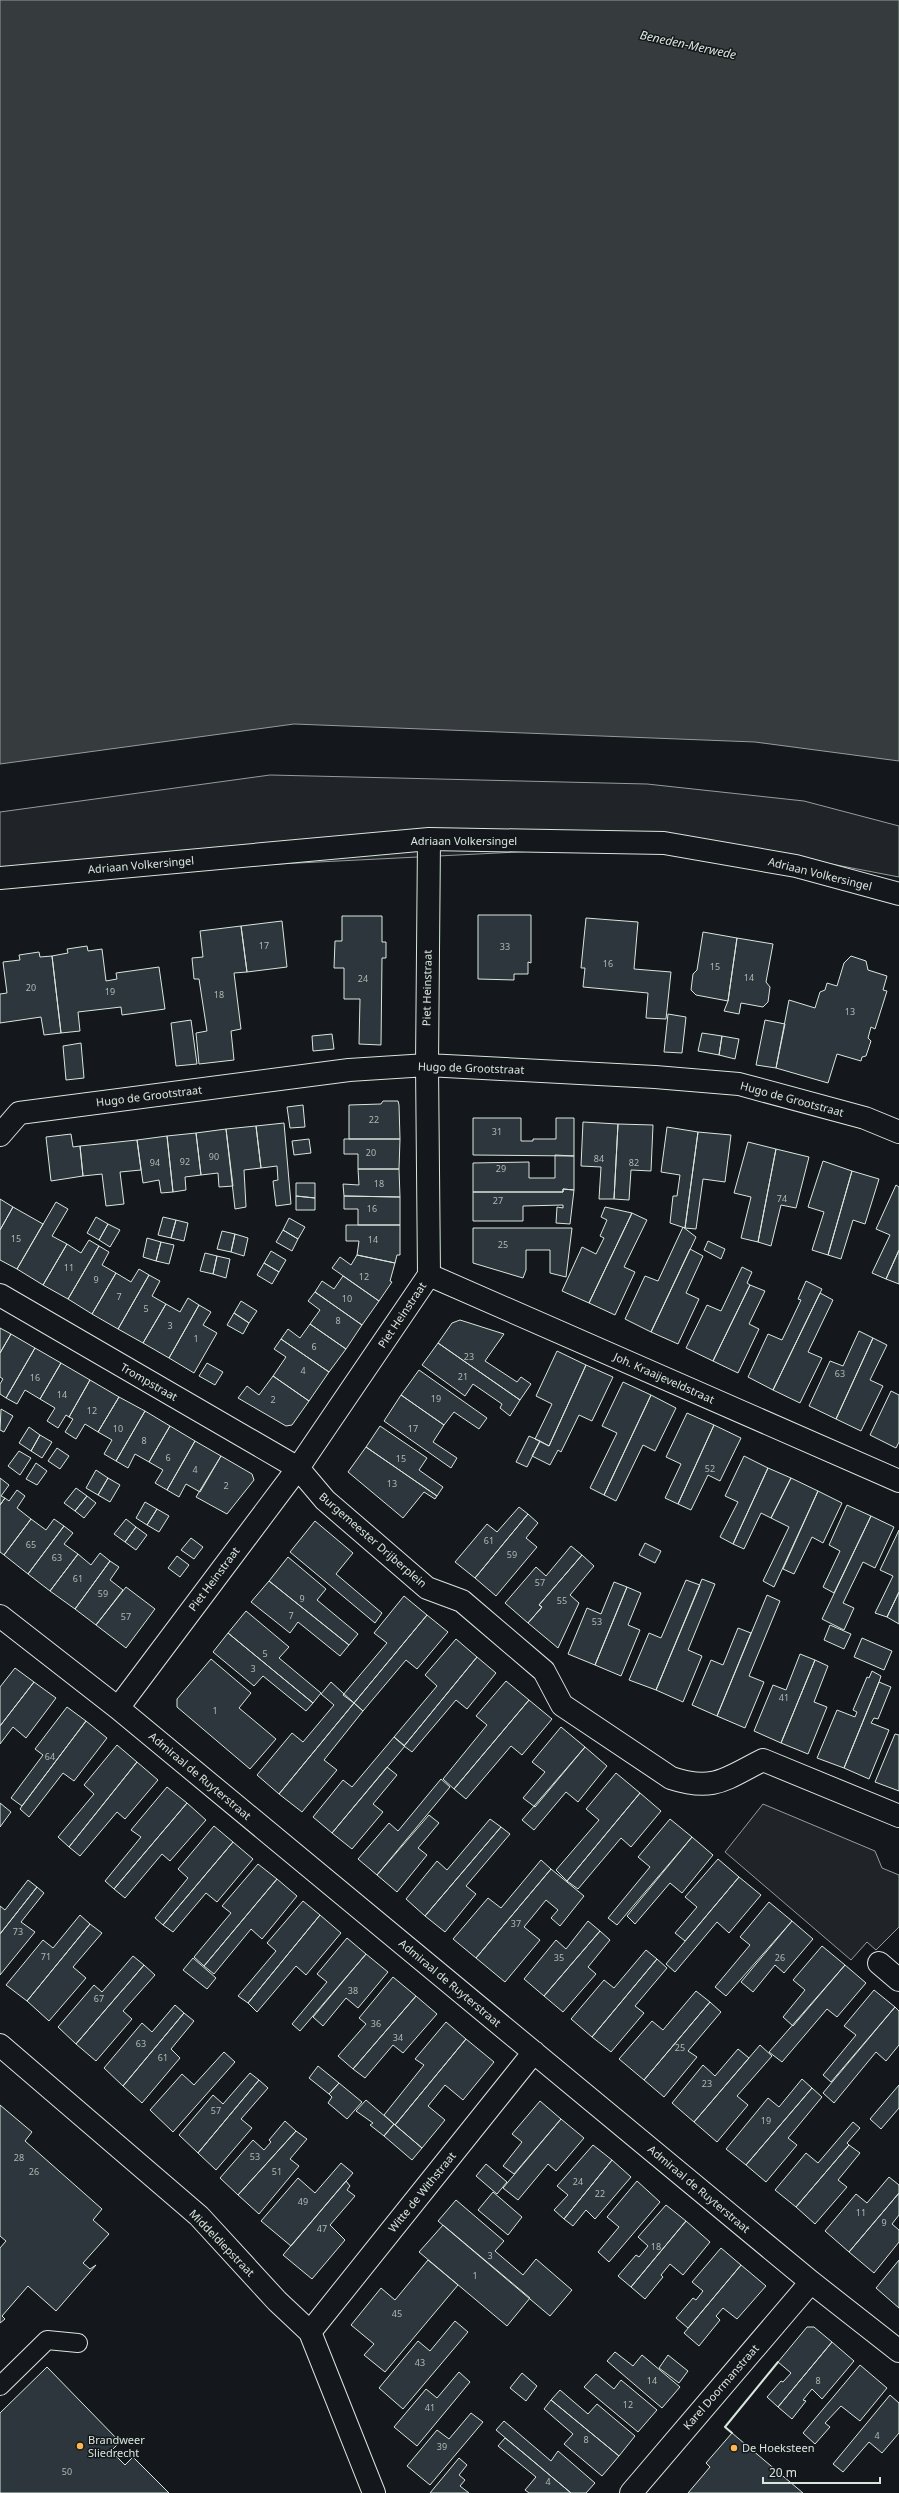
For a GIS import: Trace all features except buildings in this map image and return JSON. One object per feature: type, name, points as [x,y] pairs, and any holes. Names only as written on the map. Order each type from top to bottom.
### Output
[{"type":"street","name":"Adriaan Volkersingel","points":[[0,878],[429,839],[664,842],[796,866],[899,894]]},
{"type":"street","name":"Piet Heinstraat","points":[[118,1708],[298,1468],[429,1275],[427,1065],[429,839]]},
{"type":"street","name":"Hugo de Grootstraat","points":[[0,1135],[19,1113],[349,1070],[427,1065],[655,1077],[739,1084],[865,1118],[899,1132]]},
{"type":"street","name":"Joh. Kraaijeveldstraat","points":[[429,1275],[899,1481]]},
{"type":"street","name":"Trompstraat","points":[[0,1295],[298,1468]]},
{"type":"street","name":"Burgemeester Drijberplein","points":[[298,1468],[325,1500],[427,1588],[462,1601],[544,1671],[562,1705],[671,1778],[689,1784],[714,1784],[763,1760],[899,1816]]},
{"type":"street","name":"Admiraal de Ruyterstraat","points":[[0,1616],[118,1708],[811,2282],[899,2351]]},
{"type":"street","points":[[879,1963],[899,1980]]},
{"type":"street","name":"Middeldiepstraat","points":[[0,2045],[199,2216],[277,2301],[310,2332],[374,2493]]},
{"type":"street","name":"Witte de Withstraat","points":[[310,2332],[534,2052]]},
{"type":"street","name":"Karel Doormanstraat","points":[[631,2493],[811,2282]]},
{"type":"lane","points":[[0,2386],[47,2340],[78,2343]]},
{"type":"shaded area","points":[[270,775],[647,784],[804,801],[899,826],[899,877],[800,858],[657,845],[0,878],[0,812]]},
{"type":"shaded area","points":[[763,1804],[875,1851],[882,1868],[899,1875],[899,1927],[876,1950],[867,1942],[851,1960],[725,1852]]},
{"type":"water","name":"Beneden-Merwede","points":[[0,0],[899,0],[899,761],[755,742],[294,724],[0,764]]},
{"type":"wall","points":[[732,2433],[725,2427],[778,2362]]},
{"type":"place","name":"Brandweer Sliedrecht","points":[[80,2446]]},
{"type":"place","name":"De Hoeksteen","points":[[734,2448]]}]
